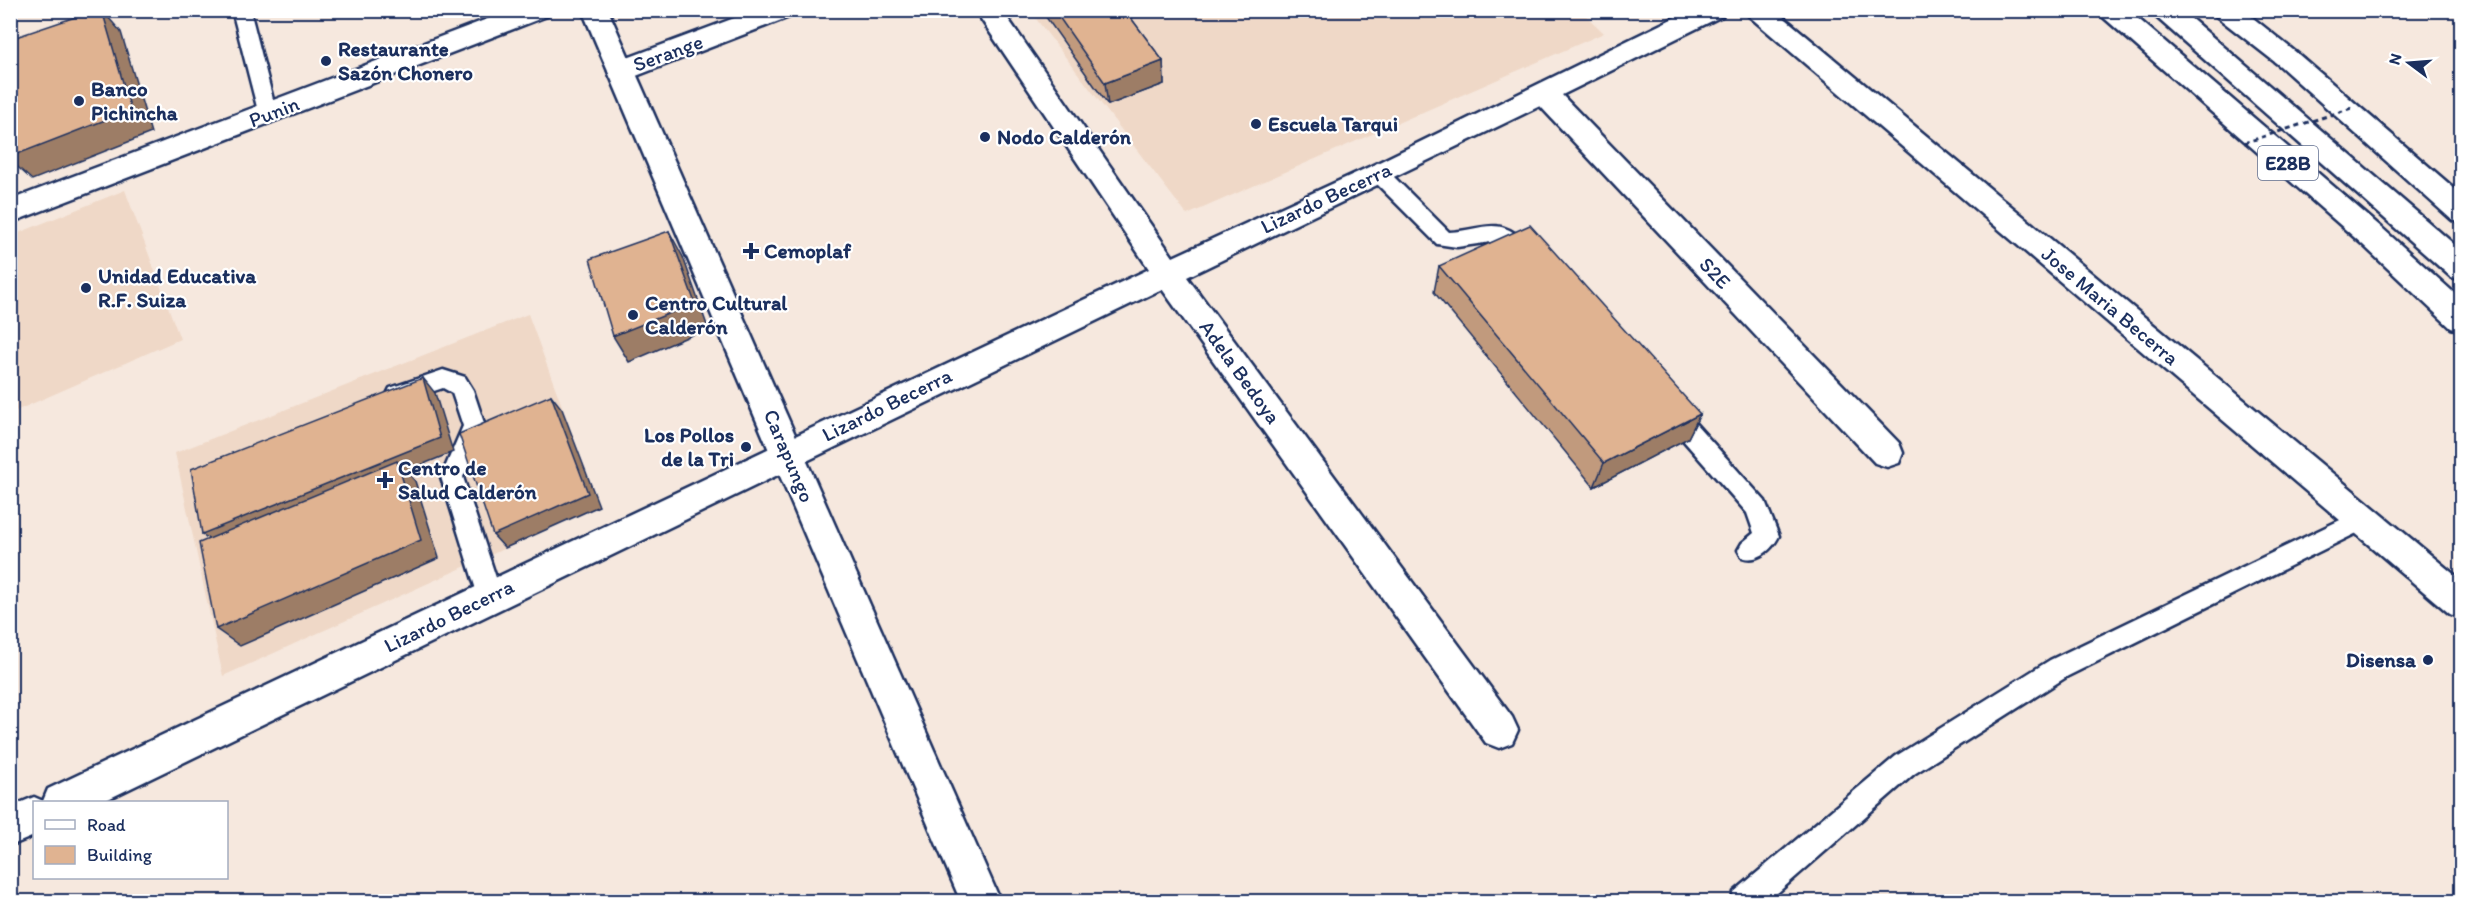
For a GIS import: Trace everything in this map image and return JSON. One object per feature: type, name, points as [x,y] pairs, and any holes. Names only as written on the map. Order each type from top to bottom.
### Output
[{"type":"main road","name":"Punin","points":[[10,212],[538,10]]},
{"type":"main road","name":"Carapungo","points":[[595,10],[981,902]]},
{"type":"main road","name":"Serange","points":[[621,71],[783,10]]},
{"type":"main road","name":"Adela Bedoya","points":[[988,10],[1167,272],[1499,730]]},
{"type":"main road","name":"Lizardo Becerra","points":[[64,801],[1167,272],[1379,174],[1713,10]]},
{"type":"main road","name":"Jose Maria Becerra","points":[[1758,10],[2462,603]]},
{"type":"main road","name":"E28B","points":[[2111,10],[2372,236],[2462,319]]},
{"type":"main road","name":"E28B","points":[[2164,10],[2462,269]]},
{"type":"main road","points":[[2225,10],[2289,60],[2462,212]]},
{"type":"main road","name":"S2E","points":[[1543,92],[1887,453]]},
{"type":"main road","points":[[10,827],[33,816]]},
{"type":"lane","points":[[241,10],[268,115]]},
{"type":"lane","points":[[1379,174],[1444,239],[1452,240],[1477,234],[1502,233],[1542,268]]},
{"type":"lane","points":[[378,402],[443,379],[457,383],[462,390],[474,426],[452,477],[490,596]]},
{"type":"lane","points":[[1657,395],[1757,508],[1767,536],[1750,550]]},
{"type":"lane","points":[[1744,902],[1905,765],[2059,668],[2362,519]]},
{"type":"path","points":[[2244,142],[2355,107]]},
{"type":"shaded area","name":"Escuela Tarqui","points":[[1580,10],[1604,33],[1187,215],[1030,11]]},
{"type":"shaded area","name":"Unidad Educativa R.F. Suiza","points":[[125,190],[180,339],[11,413],[11,236]]},
{"type":"shaded area","name":"Centro de Salud Calderón","points":[[528,314],[599,506],[223,676],[175,453]]},
{"type":"building","name":"Banco Pichincha","points":[[96,10],[102,10],[131,110],[10,157],[10,39]]},
{"type":"building","points":[[1054,10],[1125,10],[1163,61],[1105,83]]},
{"type":"building","points":[[1530,225],[1700,414],[1604,463],[1439,266]]},
{"type":"building","points":[[669,231],[695,303],[613,336],[590,259]]},
{"type":"building","points":[[423,378],[440,438],[202,534],[191,469]]},
{"type":"building","points":[[551,395],[588,493],[493,535],[459,434]]},
{"type":"building","points":[[397,461],[421,540],[216,629],[199,543]]},
{"type":"place","name":"Restaurante Sazón Chonero","points":[[326,61]]},
{"type":"place","name":"Banco Pichincha","points":[[79,101]]},
{"type":"place","name":"Escuela Tarqui","points":[[1256,124]]},
{"type":"place","name":"Nodo Calderón","points":[[985,137]]},
{"type":"place","name":"Cemoplaf","points":[[751,251]]},
{"type":"place","name":"Unidad Educativa R.F. Suiza","points":[[86,288]]},
{"type":"place","name":"Centro Cultural Calderón","points":[[633,315]]},
{"type":"place","name":"Los Pollos de la Tri","points":[[746,447]]},
{"type":"place","name":"Centro de Salud Calderón","points":[[385,480]]},
{"type":"place","name":"Disensa","points":[[2428,660]]}]
